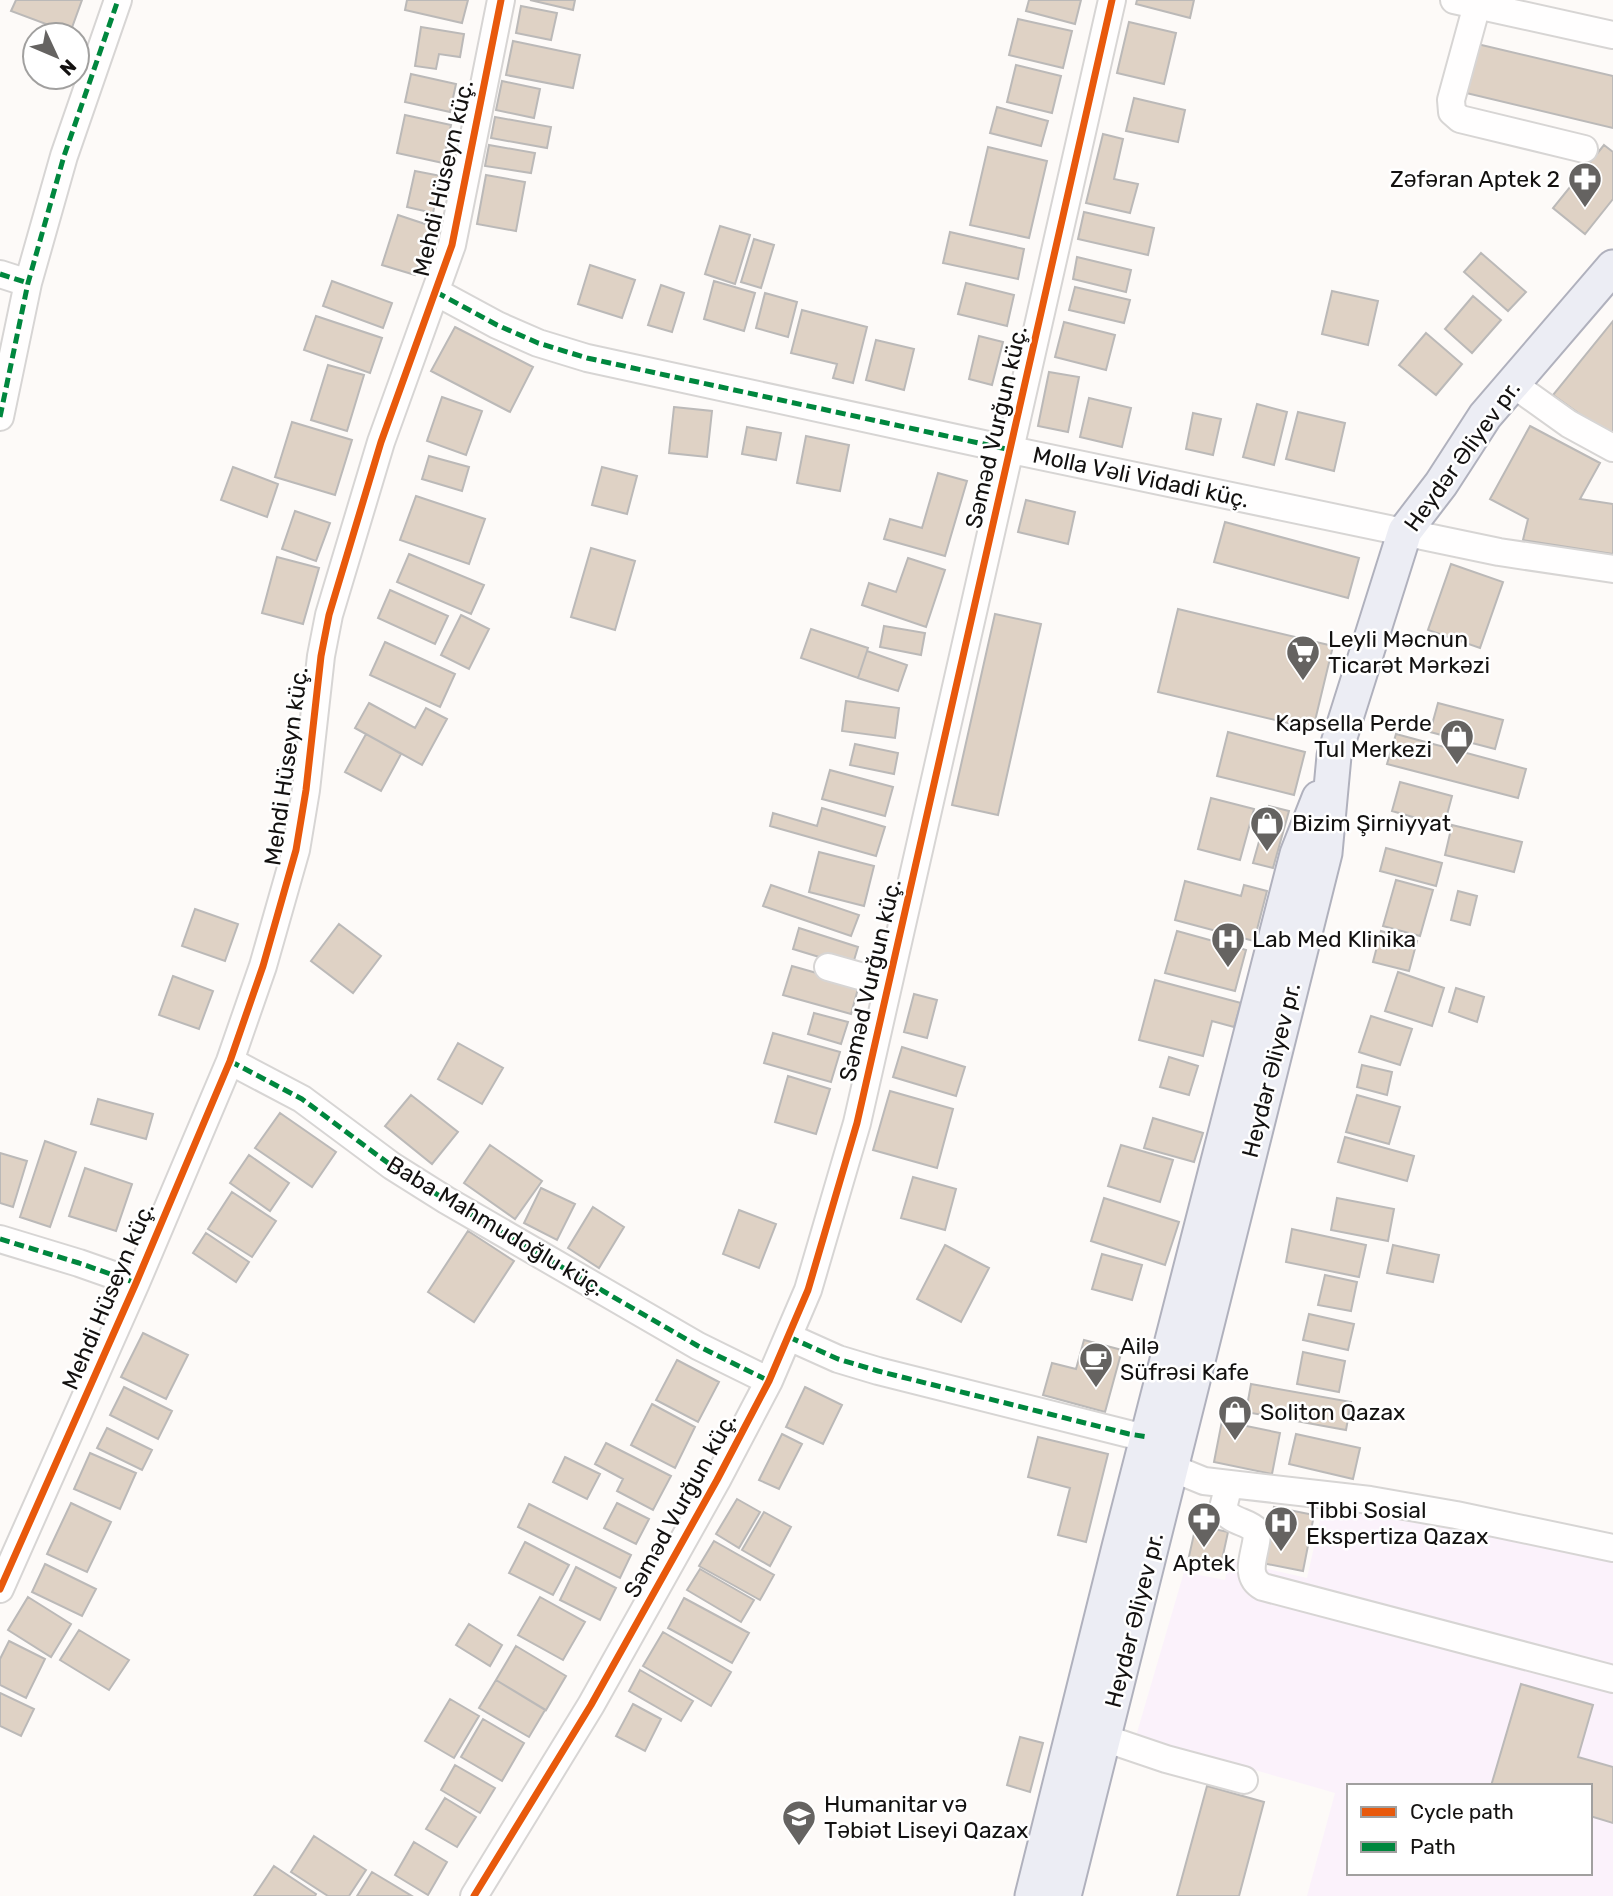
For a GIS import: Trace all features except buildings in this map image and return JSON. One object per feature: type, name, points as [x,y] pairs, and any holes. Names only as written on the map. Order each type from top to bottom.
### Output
[{"type":"main road","name":"Heydər Əliyev pr.","points":[[1064,1896],[1104,1738],[1154,1456],[1297,854],[1334,756],[1405,531],[1441,484],[1486,416],[1610,275]]},
{"type":"main road","points":[[1032,1896],[1154,1456]]},
{"type":"street","points":[[0,417],[28,283],[64,156],[118,0]]},
{"type":"street","name":"Mehdi Hüseyn küç.","points":[[0,1590],[136,1283],[230,1061],[263,966],[296,850],[306,790],[321,656],[329,615],[385,429],[452,246],[501,0]]},
{"type":"street","name":"Səməd Vurğun küç.","points":[[474,1896],[591,1704],[711,1492],[789,1337],[824,1243],[857,1123],[1112,0]]},
{"type":"street","points":[[1584,149],[1460,118],[1452,112],[1451,100],[1466,3],[1613,35]]},
{"type":"street","points":[[0,274],[28,283]]},
{"type":"street","name":"Molla Vəli Vidadi küç.","points":[[436,292],[517,334],[587,358],[1499,552],[1613,569]]},
{"type":"street","points":[[1513,384],[1569,424],[1613,448]]},
{"type":"street","points":[[828,967],[888,984]]},
{"type":"street","name":"Baba Mahmudoğlu küç.","points":[[230,1061],[302,1098],[392,1166],[446,1200],[698,1346],[769,1381]]},
{"type":"street","points":[[0,1239],[79,1262],[136,1283]]},
{"type":"street","points":[[789,1337],[838,1359],[878,1371],[1129,1434],[1154,1456],[1205,1481],[1370,1500],[1456,1514],[1613,1548]]},
{"type":"street","points":[[1229,1484],[1223,1508],[1227,1516],[1234,1521],[1250,1524],[1257,1531],[1251,1574],[1255,1583],[1613,1679]]},
{"type":"street","points":[[1104,1738],[1166,1759],[1244,1780]]},
{"type":"shaded area","points":[[1324,1503],[1375,1511],[1613,1562],[1613,1896],[1307,1896],[1335,1793],[1136,1736],[1184,1572],[1225,1580],[1229,1560],[1307,1578]]},
{"type":"marked path","points":[[0,417],[28,283],[64,156],[118,0]]},
{"type":"marked path","points":[[0,274],[28,283]]},
{"type":"marked path","points":[[436,292],[497,325],[538,343],[587,358],[1011,450]]},
{"type":"marked path","points":[[230,1061],[302,1099],[392,1166],[446,1200],[698,1346],[769,1381]]},
{"type":"marked path","points":[[0,1239],[136,1283]]},
{"type":"marked path","points":[[789,1337],[838,1359],[878,1371],[1148,1437]]},
{"type":"cycle path","points":[[0,1589],[136,1283],[230,1061],[263,966],[296,850],[306,790],[321,656],[329,615],[381,442],[452,245],[501,0]]},
{"type":"cycle path","points":[[474,1896],[591,1705],[717,1480],[769,1381],[808,1290],[857,1123],[1112,0]]},
{"type":"place","name":"Zəfəran Aptek 2","points":[[1585,209]]},
{"type":"place","name":"Leyli Məcnun Ticarət Mərkəzi","points":[[1303,682]]},
{"type":"place","name":"Kapsella Perde Tul Merkezi","points":[[1457,766]]},
{"type":"place","name":"Bizim Şirniyyat","points":[[1267,853]]},
{"type":"place","name":"Lab Med Klinika","points":[[1228,969]]},
{"type":"place","name":"Ailə Süfrəsi Kafe","points":[[1096,1389]]},
{"type":"place","name":"Soliton Qazax","points":[[1235,1442]]},
{"type":"place","name":"Aptek","points":[[1204,1549]]},
{"type":"place","name":"Tibbi Sosial Ekspertiza Qazax","points":[[1281,1553]]},
{"type":"place","name":"Humanitar və Təbiət Liseyi Qazax","points":[[799,1847]]}]
